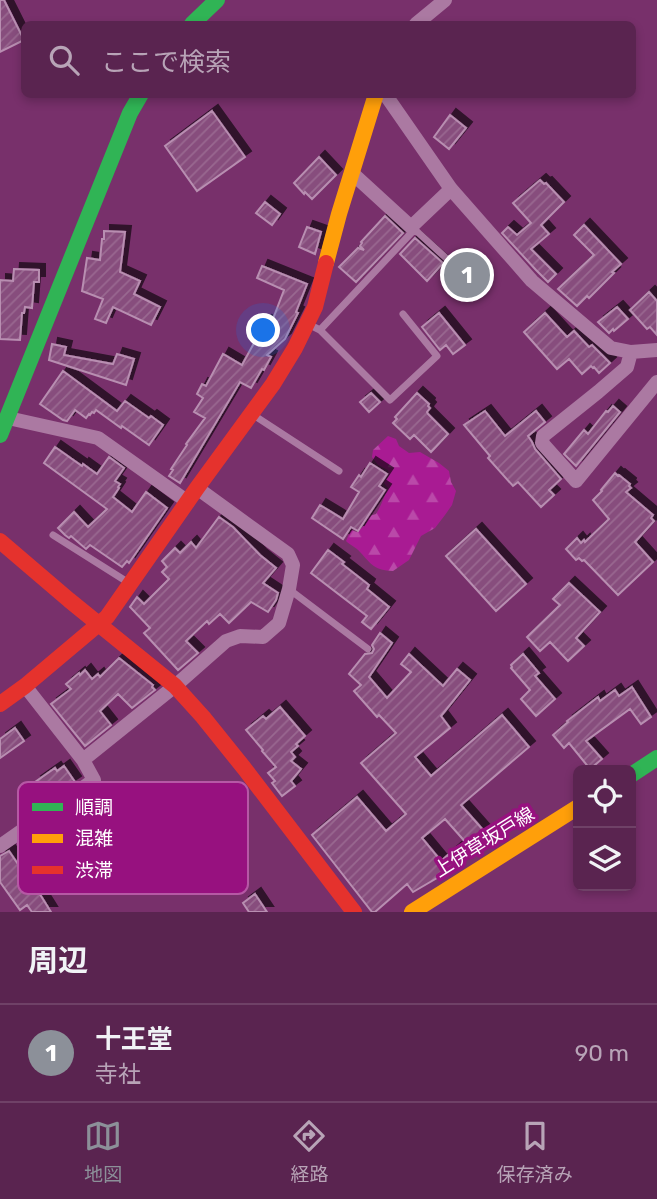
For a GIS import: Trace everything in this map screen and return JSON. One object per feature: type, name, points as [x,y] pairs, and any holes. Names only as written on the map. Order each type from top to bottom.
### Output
[{"type":"street","points":[[194,21],[217,0]]},
{"type":"street","points":[[420,21],[445,0]]},
{"type":"street","points":[[0,435],[130,113],[139,98]]},
{"type":"street","points":[[0,704],[25,687],[107,617],[273,384],[295,348],[314,327],[315,306],[339,214],[375,98]]},
{"type":"street","points":[[388,98],[451,188],[532,281],[611,348],[631,352],[657,350]]},
{"type":"street","points":[[352,173],[413,228],[451,188]]},
{"type":"street","points":[[631,352],[627,367],[543,436],[542,443],[576,481],[657,382]]},
{"type":"street","points":[[8,418],[98,438],[188,502]]},
{"type":"street","points":[[83,760],[175,686],[226,640],[240,636],[263,637],[279,623],[293,565],[288,554],[197,488]]},
{"type":"street","points":[[0,541],[175,686],[228,748],[354,912]]},
{"type":"street","points":[[25,687],[83,760],[94,780],[91,782]]},
{"type":"street","points":[[636,772],[657,758]]},
{"type":"street","name":"上伊草坂戸線","points":[[412,912],[573,810]]},
{"type":"street","points":[[0,846],[18,833]]},
{"type":"lane","points":[[403,314],[437,356],[390,400],[314,327],[413,228],[446,258]]},
{"type":"lane","points":[[251,414],[339,471]]},
{"type":"lane","points":[[53,535],[131,583]]},
{"type":"lane","points":[[289,589],[368,649]]},
{"type":"green space","points":[[388,436],[396,439],[399,446],[409,453],[420,452],[449,471],[456,491],[452,505],[435,528],[421,536],[409,560],[393,571],[374,566],[346,541],[351,530],[357,532],[365,525],[369,516],[376,514],[388,488],[384,483],[389,475],[388,470],[378,465],[372,457],[373,450]]},
{"type":"building","points":[[0,0],[4,0],[21,34],[21,42],[0,52]]},
{"type":"building","points":[[212,111],[245,157],[197,191],[165,146]]},
{"type":"building","points":[[450,115],[466,128],[449,149],[434,137]]},
{"type":"building","points":[[319,157],[336,175],[312,199],[294,183]]},
{"type":"building","points":[[540,180],[564,202],[541,225],[549,234],[531,249],[556,274],[548,282],[502,233],[508,227],[517,235],[531,223],[513,203]]},
{"type":"building","points":[[265,202],[280,214],[272,225],[256,213]]},
{"type":"building","points":[[385,216],[403,233],[356,282],[339,267],[358,248],[364,250],[360,246],[361,242]]},
{"type":"building","points":[[584,225],[621,264],[589,298],[587,296],[577,306],[558,289],[594,255],[574,235]]},
{"type":"building","points":[[307,227],[321,232],[315,254],[299,247]]},
{"type":"building","points":[[104,231],[125,232],[120,272],[140,281],[134,294],[160,307],[151,325],[113,307],[106,323],[95,319],[103,299],[82,291],[87,258],[100,260]]},
{"type":"building","points":[[415,238],[443,263],[427,281],[400,254]]},
{"type":"building","points":[[463,263],[466,266],[468,264],[480,276],[467,288],[453,272]]},
{"type":"building","points":[[262,266],[307,284],[296,312],[298,313],[285,339],[267,355],[271,357],[251,388],[240,382],[180,483],[169,476],[186,444],[205,418],[194,412],[203,398],[197,394],[202,384],[206,386],[223,354],[242,365],[266,321],[271,324],[284,290],[257,278]]},
{"type":"building","points":[[14,269],[39,270],[39,282],[34,282],[32,308],[25,307],[22,313],[20,340],[0,339],[0,280],[13,281]]},
{"type":"building","points":[[649,292],[657,301],[657,335],[650,327],[647,329],[630,310]]},
{"type":"building","points":[[617,307],[628,319],[609,333],[598,322]]},
{"type":"building","points":[[439,313],[465,345],[453,354],[446,345],[440,350],[422,327]]},
{"type":"building","points":[[545,313],[567,337],[574,331],[610,363],[599,373],[591,366],[582,374],[569,359],[557,369],[524,332]]},
{"type":"building","points":[[52,344],[66,347],[64,355],[113,364],[117,354],[134,359],[126,385],[49,360]]},
{"type":"building","points":[[63,371],[117,411],[125,401],[163,425],[149,445],[96,410],[86,418],[75,410],[67,421],[63,420],[40,404]]},
{"type":"building","points":[[371,393],[380,402],[369,412],[360,402]]},
{"type":"building","points":[[417,393],[429,404],[428,414],[448,434],[431,452],[414,435],[410,439],[393,423],[397,419],[395,417]]},
{"type":"building","points":[[613,406],[620,412],[576,466],[564,454],[584,430],[588,434]]},
{"type":"building","points":[[485,411],[505,436],[536,411],[545,422],[528,436],[535,449],[561,479],[549,490],[554,495],[541,507],[518,482],[513,486],[464,425]]},
{"type":"building","points":[[55,447],[97,474],[109,457],[124,468],[115,481],[120,484],[113,497],[132,512],[146,492],[167,508],[129,563],[127,561],[122,567],[90,545],[86,549],[58,528],[74,512],[88,527],[107,509],[44,463]]},
{"type":"building","points":[[370,463],[387,474],[379,486],[385,490],[358,531],[351,527],[343,539],[312,518],[320,505],[343,519],[359,492],[351,487]]},
{"type":"building","points":[[615,473],[630,484],[631,488],[626,492],[653,515],[651,518],[654,521],[635,542],[653,562],[618,595],[584,560],[576,560],[566,549],[577,538],[581,543],[584,540],[585,542],[609,519],[593,500]]},
{"type":"building","points":[[219,517],[276,568],[263,583],[278,593],[268,612],[251,602],[229,623],[220,614],[209,624],[207,621],[186,641],[198,653],[178,670],[144,633],[150,628],[130,607],[137,597],[144,604],[169,579],[162,572],[167,567],[162,561],[175,548],[180,553],[191,542],[196,548]]},
{"type":"building","points":[[476,529],[526,584],[496,611],[446,556]]},
{"type":"building","points":[[328,550],[369,585],[367,589],[389,607],[371,629],[362,622],[367,616],[311,573]]},
{"type":"building","points":[[569,583],[600,612],[576,638],[584,646],[568,661],[550,642],[540,651],[527,637],[560,605],[553,599]]},
{"type":"building","points":[[380,633],[392,643],[369,677],[387,698],[411,672],[401,664],[409,654],[443,686],[457,669],[470,680],[441,716],[450,728],[415,757],[431,776],[502,715],[529,747],[461,805],[484,831],[468,845],[445,819],[422,838],[441,861],[456,848],[464,857],[449,871],[413,892],[407,884],[372,912],[312,835],[357,797],[386,831],[406,814],[361,763],[396,733],[379,715],[377,717],[354,691],[361,685],[349,674],[365,654],[372,653],[372,645]]},
{"type":"building","points":[[523,654],[539,673],[535,676],[555,699],[536,716],[521,699],[530,690],[511,668]]},
{"type":"building","points":[[119,658],[153,685],[155,690],[132,708],[118,694],[100,711],[111,725],[85,746],[51,704],[71,689],[66,684],[79,673],[80,675],[85,670],[92,679],[98,674],[100,677]]},
{"type":"building","points":[[632,687],[651,717],[641,724],[630,709],[586,741],[602,759],[595,765],[587,765],[569,743],[564,748],[553,735],[598,697],[600,701],[615,690],[619,696]]},
{"type":"building","points":[[280,707],[305,736],[291,752],[295,757],[291,761],[301,769],[291,781],[295,786],[282,796],[268,773],[276,767],[246,730]]},
{"type":"building","points":[[15,728],[24,741],[0,758],[0,739]]},
{"type":"building","points":[[64,766],[75,782],[35,782],[55,768],[57,771]]},
{"type":"building","points":[[9,851],[18,864],[18,894],[40,894],[51,912],[32,912],[27,905],[20,910],[0,882],[0,856]]},
{"type":"building","points":[[255,894],[267,912],[249,912],[243,903]]},
{"type":"traffic: fast","points":[[195,21],[217,0]]},
{"type":"traffic: fast","points":[[0,435],[130,113],[139,98]]},
{"type":"traffic: fast","points":[[636,772],[657,758]]},
{"type":"traffic: slow","points":[[326,263],[375,98]]},
{"type":"traffic: slow","points":[[412,912],[573,810]]},
{"type":"traffic: jam","points":[[0,704],[107,617],[273,384],[315,307],[326,263]]},
{"type":"traffic: jam","points":[[0,541],[175,686],[244,768],[354,912]]},
{"type":"place","name":"十王堂","points":[[467,275]]}]
